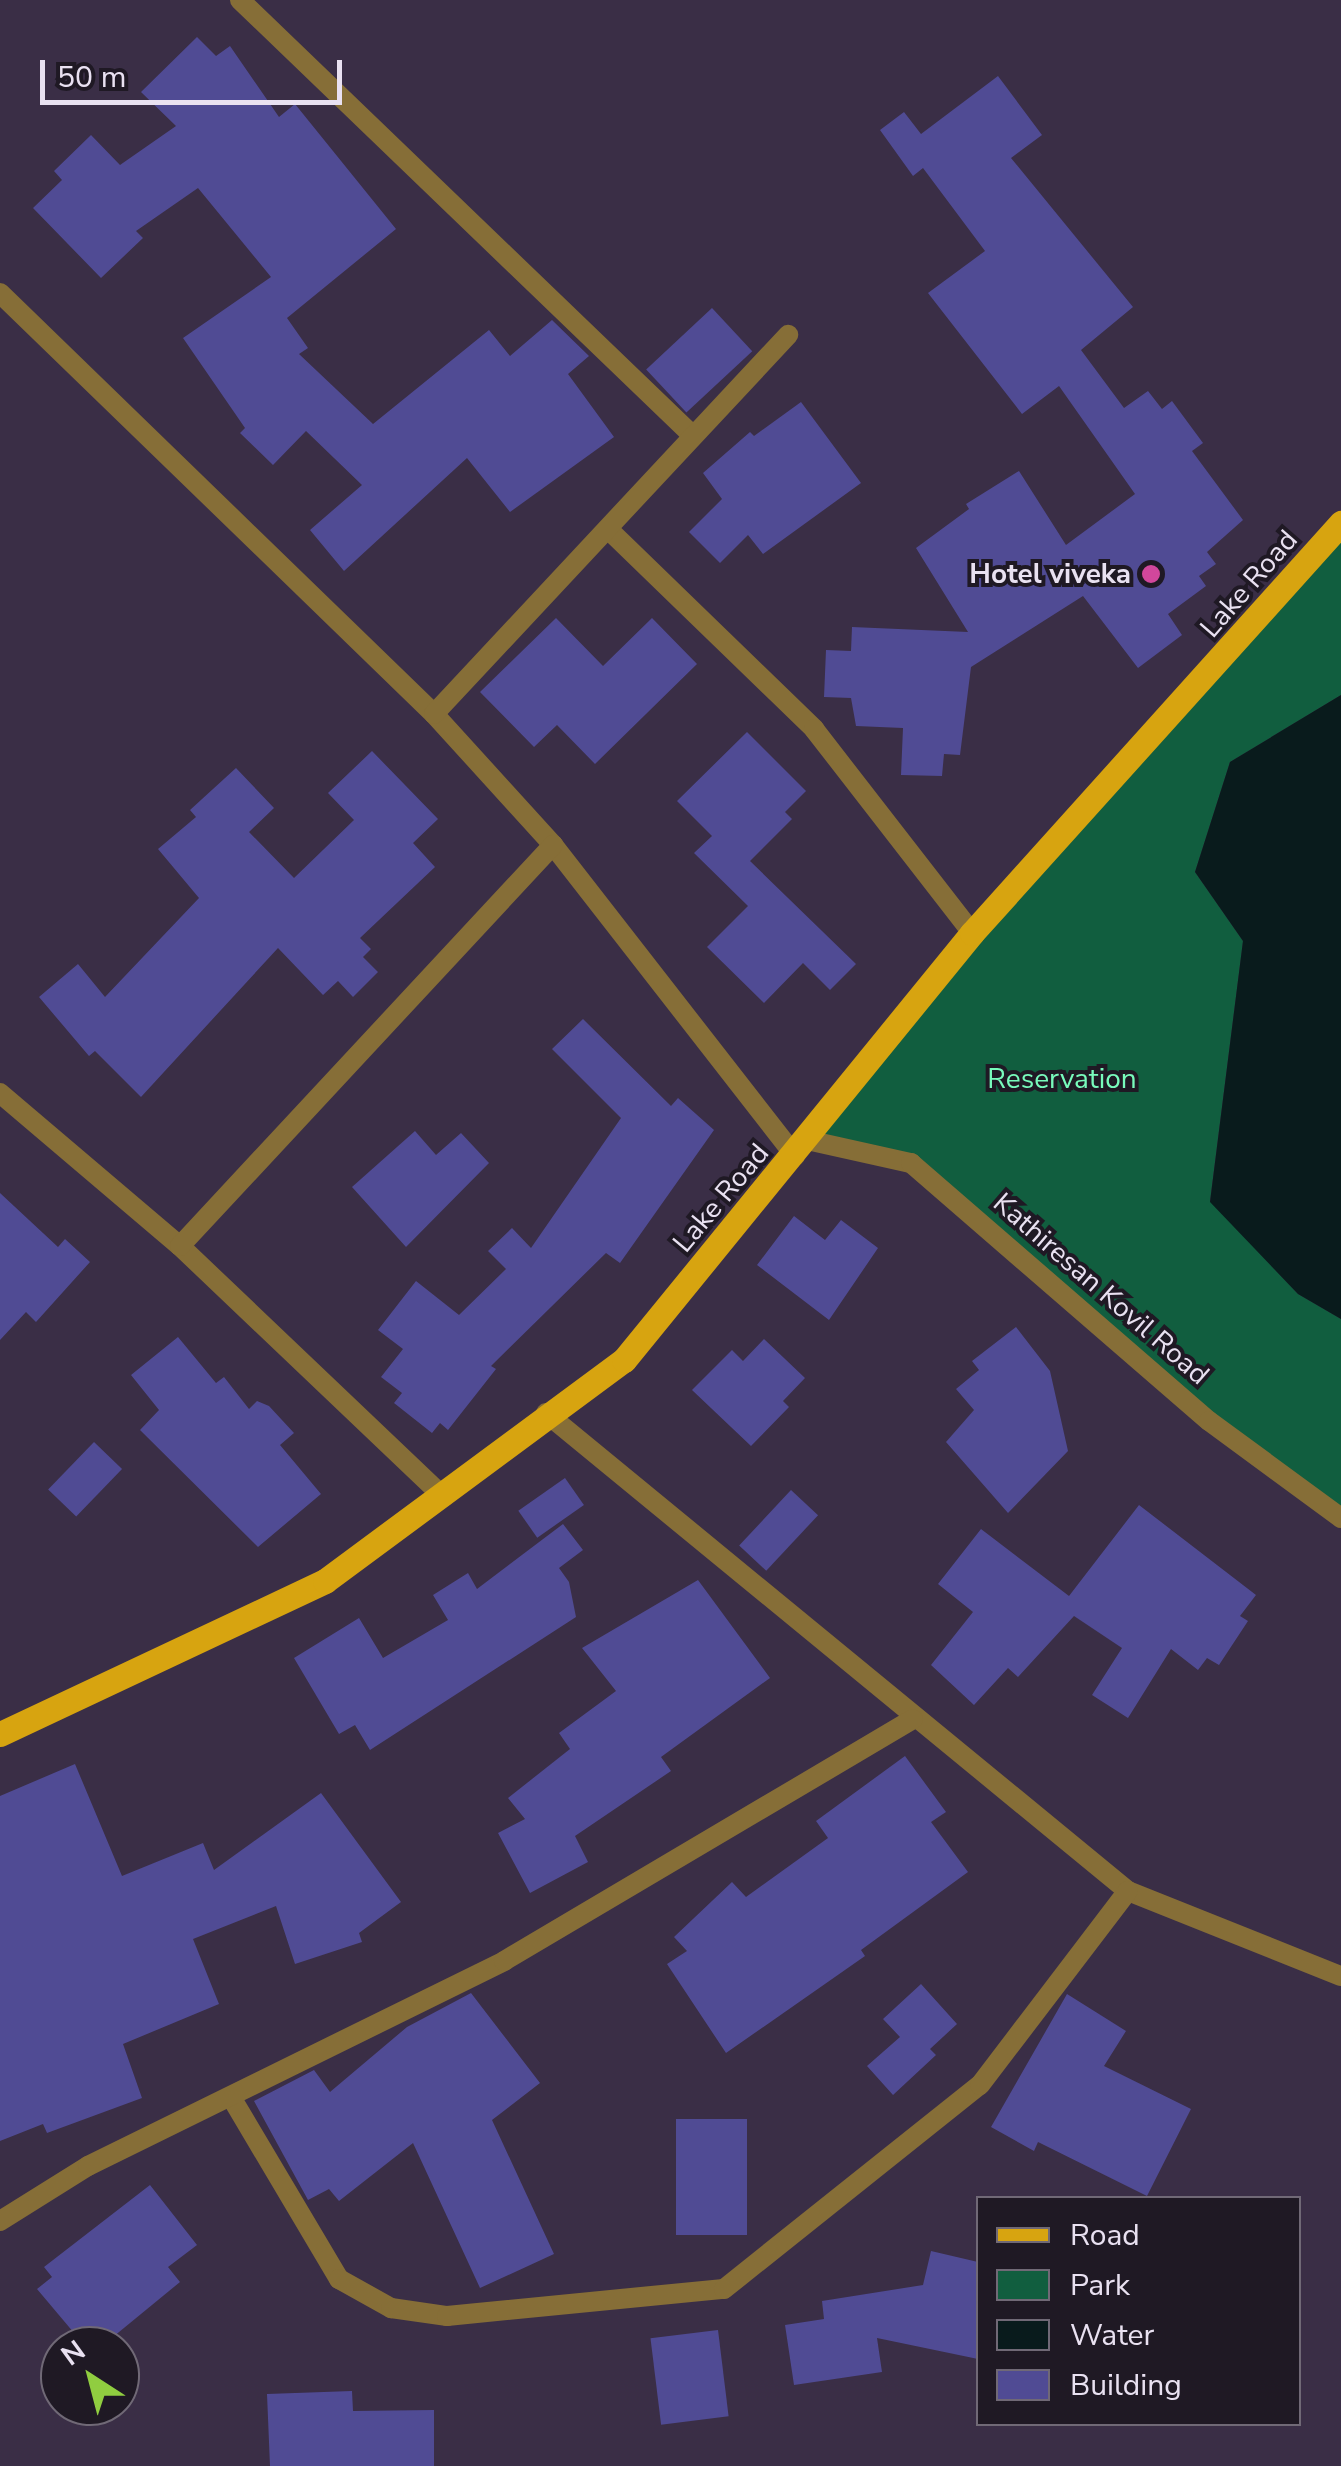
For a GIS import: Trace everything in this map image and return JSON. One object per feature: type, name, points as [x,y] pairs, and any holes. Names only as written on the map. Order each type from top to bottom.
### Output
[{"type":"main road","name":"Lake Road","points":[[0,1734],[325,1581],[624,1360],[801,1148],[972,933],[1341,522]]},
{"type":"street","points":[[240,0],[690,434]]},
{"type":"street","points":[[0,292],[434,714],[552,845],[801,1148]]},
{"type":"street","points":[[434,714],[609,530],[690,434],[788,335]]},
{"type":"street","points":[[609,530],[814,728],[972,933]]},
{"type":"street","points":[[180,1246],[552,845]]},
{"type":"street","points":[[0,1093],[180,1246],[444,1496]]},
{"type":"street","name":"Kathiresan Kovil Road","points":[[801,1148],[911,1164],[1210,1421],[1341,1518]]},
{"type":"street","points":[[546,1414],[1128,1890],[1341,1976]]},
{"type":"street","points":[[0,2221],[88,2166],[504,1961],[913,1718]]},
{"type":"street","points":[[231,2097],[339,2280],[390,2308],[447,2316],[724,2289],[980,2085],[1128,1890]]},
{"type":"green space","name":"Reservation","points":[[1341,523],[1341,695],[1230,762],[1195,872],[1243,941],[1210,1201],[1298,1294],[1341,1319],[1341,1518],[911,1163],[807,1140]]},
{"type":"water","points":[[1341,695],[1341,1319],[1298,1294],[1210,1202],[1243,941],[1195,872],[1230,762]]},
{"type":"building","points":[[197,37],[216,56],[230,46],[279,117],[295,104],[396,229],[287,318],[308,348],[299,354],[373,424],[489,330],[510,356],[552,320],[589,356],[568,374],[614,437],[510,512],[467,458],[344,571],[310,530],[362,485],[306,431],[273,465],[240,433],[245,428],[183,338],[271,277],[198,188],[136,231],[143,238],[101,278],[33,208],[62,180],[54,171],[91,135],[120,165],[176,126],[141,92]]},
{"type":"building","points":[[998,76],[1042,135],[1011,158],[1133,307],[1081,350],[1124,408],[1148,391],[1162,409],[1172,401],[1203,443],[1192,451],[1243,520],[1207,552],[1216,564],[1199,576],[1206,586],[1168,614],[1182,635],[1138,668],[1083,596],[971,667],[960,755],[944,754],[942,776],[901,775],[903,728],[856,726],[851,698],[824,697],[826,650],[851,651],[852,627],[968,632],[916,548],[969,509],[966,504],[1019,471],[1066,545],[1135,494],[1059,386],[1022,414],[928,293],[985,251],[923,168],[913,176],[880,130],[904,112],[921,134]]},
{"type":"building","points":[[712,308],[752,351],[686,413],[646,369]]},
{"type":"building","points":[[801,402],[861,483],[763,554],[748,535],[720,563],[689,532],[722,499],[703,473],[750,432],[754,436]]},
{"type":"building","points":[[556,618],[603,666],[652,618],[697,664],[595,764],[557,725],[534,747],[480,692]]},
{"type":"building","points":[[747,732],[806,791],[785,812],[792,819],[750,861],[856,964],[830,990],[803,963],[764,1003],[707,947],[748,906],[694,853],[712,836],[677,801]]},
{"type":"building","points":[[372,751],[438,819],[413,843],[435,867],[360,938],[371,949],[363,957],[378,972],[353,997],[338,981],[323,995],[278,948],[141,1097],[95,1051],[89,1056],[39,997],[78,964],[105,997],[199,898],[158,849],[196,817],[190,810],[236,768],[274,808],[249,832],[294,878],[354,820],[328,793]]},
{"type":"building","points":[[583,1019],[671,1106],[678,1098],[714,1130],[620,1263],[606,1253],[491,1366],[496,1369],[448,1430],[440,1423],[432,1433],[394,1403],[402,1393],[381,1377],[403,1349],[378,1330],[416,1281],[459,1315],[506,1269],[488,1251],[512,1228],[531,1248],[621,1118],[552,1049]]},
{"type":"building","points":[[415,1131],[436,1155],[461,1133],[489,1163],[406,1247],[352,1187]]},
{"type":"building","points":[[0,1193],[58,1247],[65,1239],[90,1262],[36,1322],[26,1312],[0,1340]]},
{"type":"building","points":[[794,1216],[825,1240],[841,1220],[878,1248],[829,1320],[757,1265]]},
{"type":"building","points":[[1016,1327],[1050,1371],[1068,1451],[1008,1513],[946,1442],[974,1410],[956,1389],[979,1370],[972,1361]]},
{"type":"building","points":[[178,1337],[216,1383],[224,1377],[249,1409],[257,1401],[269,1406],[294,1433],[280,1445],[321,1494],[258,1547],[140,1430],[159,1410],[131,1375]]},
{"type":"building","points":[[764,1339],[805,1378],[783,1401],[789,1407],[751,1446],[692,1390],[732,1350],[743,1361]]},
{"type":"building","points":[[94,1442],[122,1469],[76,1517],[48,1489]]},
{"type":"building","points":[[565,1478],[584,1505],[537,1538],[518,1511]]},
{"type":"building","points":[[791,1490],[818,1515],[766,1571],[739,1546]]},
{"type":"building","points":[[1139,1505],[1256,1595],[1240,1616],[1248,1621],[1219,1665],[1207,1658],[1198,1670],[1171,1649],[1128,1718],[1092,1695],[1122,1648],[1074,1616],[1018,1677],[1008,1668],[974,1705],[931,1665],[973,1612],[938,1584],[981,1529],[1069,1596]]},
{"type":"building","points":[[563,1524],[583,1550],[559,1568],[569,1582],[576,1617],[370,1750],[355,1725],[339,1734],[294,1658],[359,1618],[383,1658],[448,1620],[433,1595],[468,1573],[477,1589]]},
{"type":"building","points":[[698,1580],[770,1678],[661,1757],[671,1771],[575,1836],[588,1862],[530,1893],[498,1833],[525,1819],[508,1798],[570,1749],[559,1733],[616,1691],[582,1648]]},
{"type":"building","points":[[905,1756],[946,1812],[931,1822],[968,1872],[861,1950],[865,1956],[726,2053],[667,1964],[687,1951],[674,1937],[732,1882],[746,1897],[828,1838],[816,1821]]},
{"type":"building","points":[[75,1764],[122,1876],[203,1843],[214,1870],[321,1793],[401,1902],[359,1933],[362,1942],[295,1964],[276,1906],[193,1939],[219,2004],[123,2044],[142,2098],[47,2133],[43,2124],[0,2141],[0,1796]]},
{"type":"building","points":[[921,1984],[957,2024],[930,2049],[936,2055],[893,2095],[867,2066],[900,2037],[883,2019]]},
{"type":"building","points":[[471,1993],[540,2083],[492,2120],[554,2254],[480,2288],[413,2143],[339,2201],[329,2189],[308,2200],[254,2101],[314,2070],[330,2092],[407,2027]]},
{"type":"building","points":[[1067,1994],[1126,2031],[1104,2066],[1191,2109],[1147,2196],[1038,2142],[1034,2151],[991,2127]]},
{"type":"building","points":[[676,2119],[747,2119],[747,2235],[676,2235]]},
{"type":"building","points":[[150,2185],[197,2245],[168,2267],[180,2282],[126,2326],[68,2326],[37,2289],[52,2277],[44,2267]]},
{"type":"building","points":[[931,2251],[976,2262],[976,2359],[877,2338],[882,2372],[794,2385],[785,2325],[824,2319],[822,2301],[923,2285]]},
{"type":"building","points":[[718,2330],[729,2416],[661,2425],[651,2338]]},
{"type":"building","points":[[352,2391],[353,2411],[434,2410],[434,2466],[270,2466],[267,2394]]},
{"type":"place","name":"Hotel viveka","points":[[1151,574]]}]
